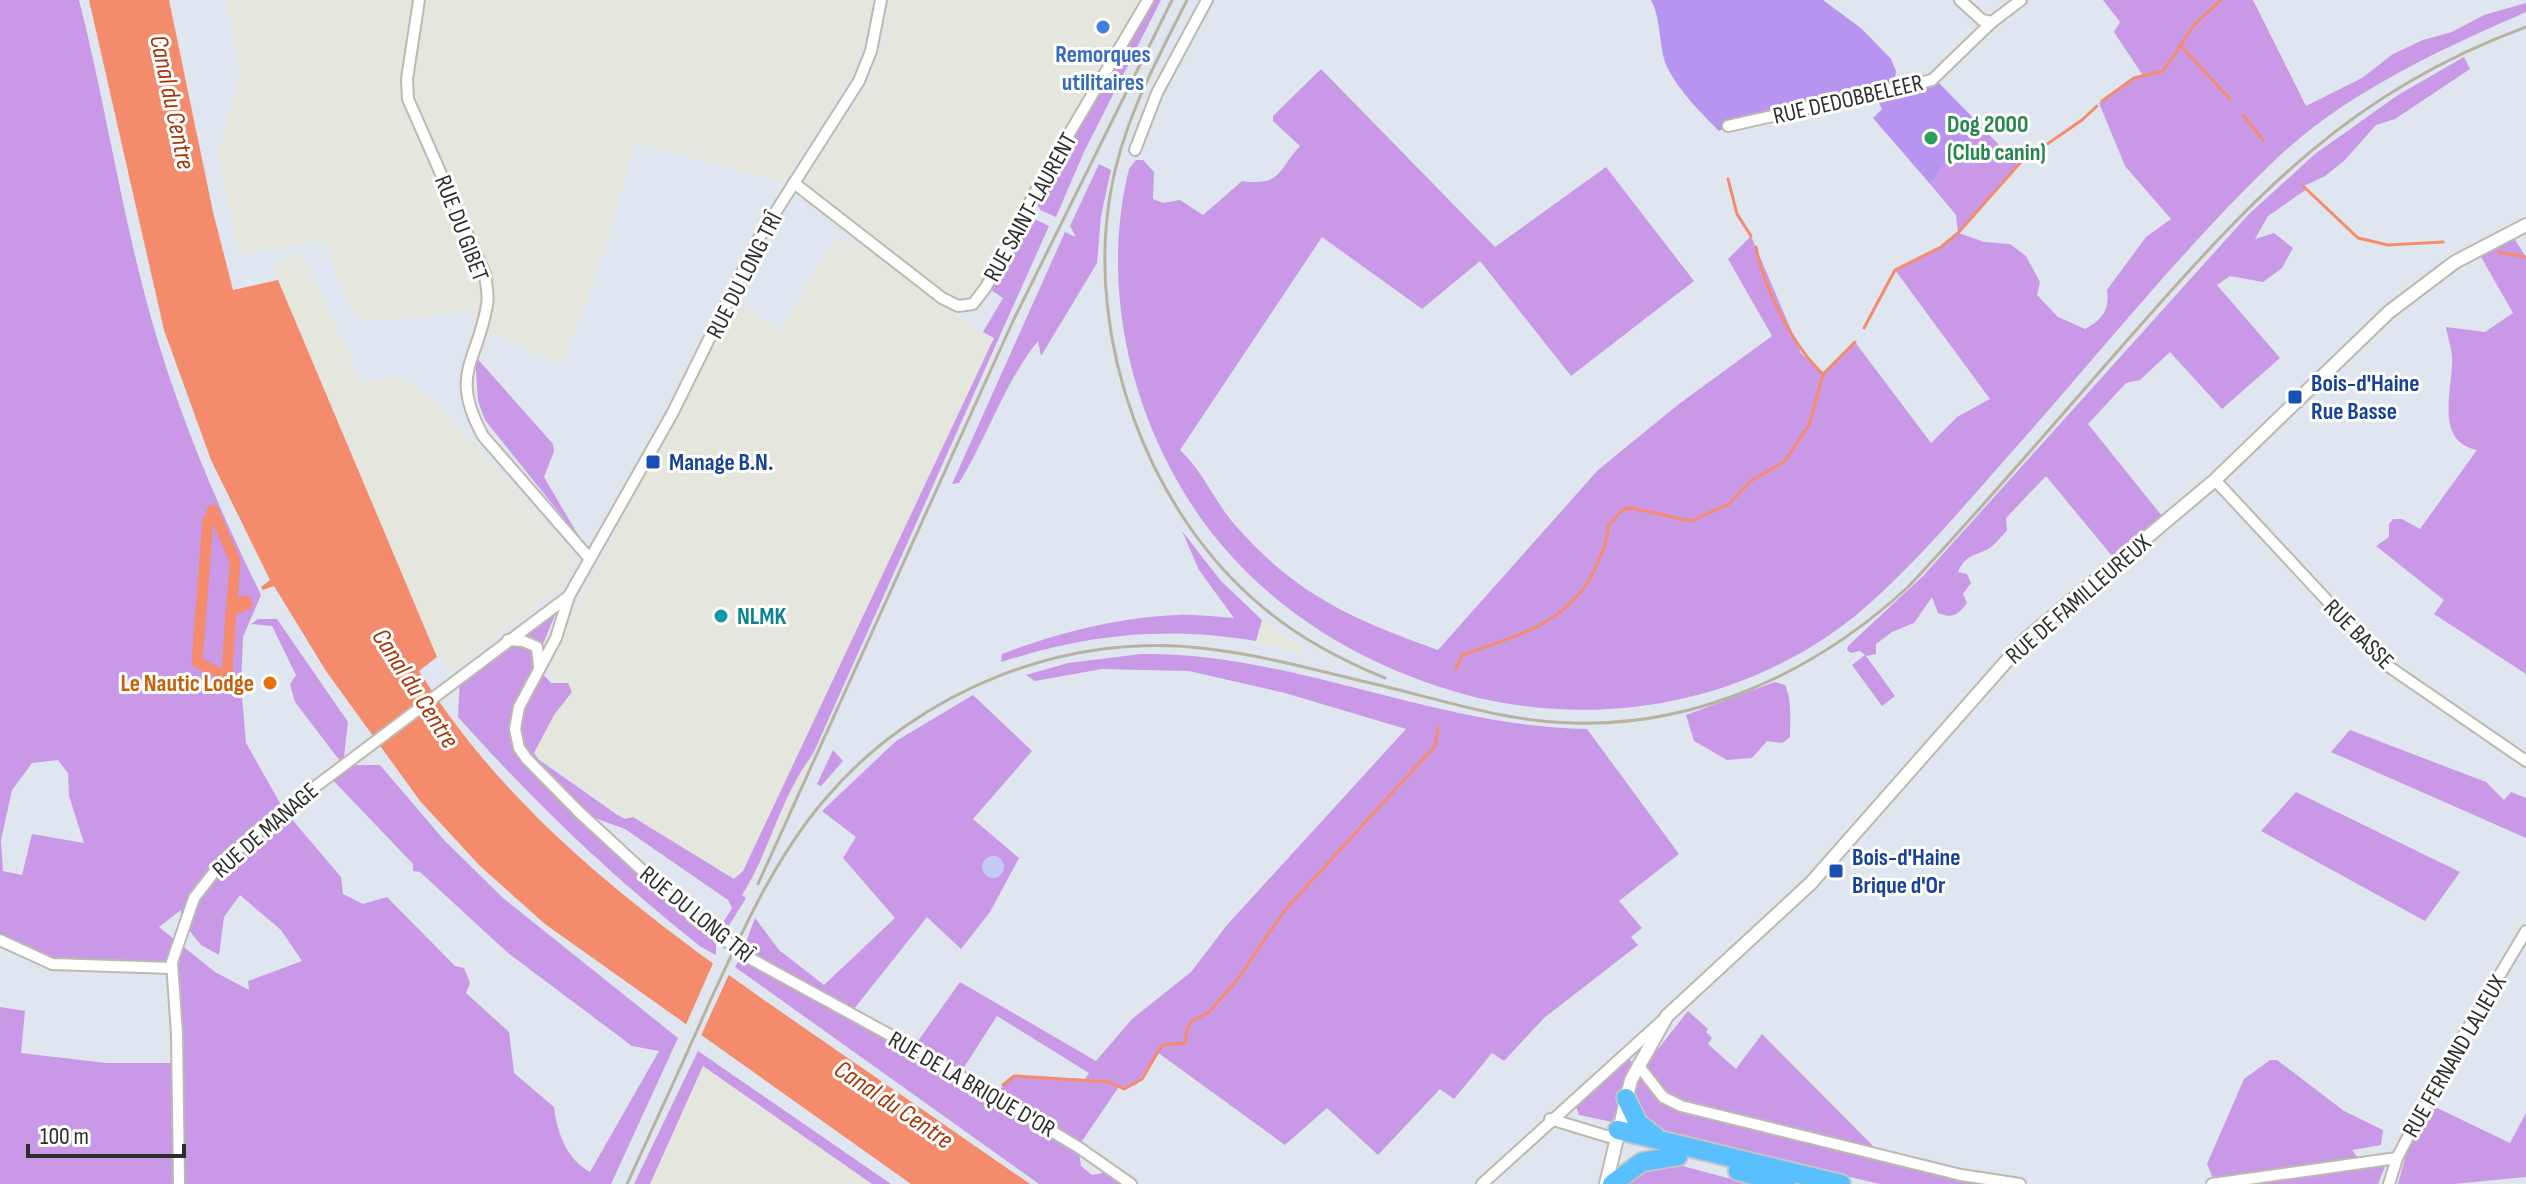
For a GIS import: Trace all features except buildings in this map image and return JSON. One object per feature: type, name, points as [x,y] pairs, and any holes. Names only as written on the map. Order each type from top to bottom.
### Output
[{"type":"highway","points":[[1626,1098],[1638,1123],[1664,1141]]},
{"type":"highway","points":[[1617,1134],[1664,1141],[1841,1184]]},
{"type":"highway","points":[[1617,1134],[1678,1156],[1786,1184]]},
{"type":"highway","points":[[1612,1184],[1642,1162],[1678,1156]]},
{"type":"street","name":"RUE DU GIBET","points":[[419,0],[407,79],[408,99],[485,274],[488,304],[466,372],[471,414],[483,436],[590,559]]},
{"type":"street","name":"RUE DU LONG TRÎ","points":[[808,992],[753,960],[695,919],[579,812],[519,748],[516,719],[556,638],[569,596],[679,400],[759,238],[859,81],[871,51],[881,0]]},
{"type":"street","name":"RUE SAINT-LAURENT","points":[[794,183],[942,298],[958,306],[973,304],[986,287],[1039,185],[1148,0]]},
{"type":"street","points":[[1135,150],[1157,93],[1207,0]]},
{"type":"street","points":[[1960,0],[1982,20],[1994,21]]},
{"type":"street","name":"RUE DEDOBBELEER","points":[[1728,126],[1932,80],[1994,21],[2021,0]]},
{"type":"street","name":"RUE DE FAMILLEUREUX","points":[[1482,1184],[1818,876],[2026,639],[2215,480],[2389,312],[2455,262],[2526,225]]},
{"type":"street","name":"RUE BASSE","points":[[2215,480],[2388,666],[2526,761]]},
{"type":"street","points":[[508,640],[569,596]]},
{"type":"street","points":[[508,640],[523,641],[537,647],[539,670]]},
{"type":"street","name":"RUE DE MANAGE","points":[[179,1184],[176,999],[171,968],[194,898],[218,867],[259,829],[508,640]]},
{"type":"street","name":"RUE FERNAND LALIEUX","points":[[2389,1184],[2397,1158],[2449,1060],[2526,931]]},
{"type":"street","points":[[0,940],[52,964],[171,968]]},
{"type":"street","name":"RUE DE LA BRIQUE D'OR","points":[[808,992],[910,1046],[1078,1147],[1131,1184]]},
{"type":"street","name":"RUE DE FAMILLEUREUX","points":[[1606,1184],[1626,1098],[1638,1065],[1667,1016]]},
{"type":"street","points":[[1638,1065],[1663,1097],[1681,1106],[1961,1175],[2020,1184]]},
{"type":"street","points":[[1550,1119],[1617,1134]]},
{"type":"street","points":[[2212,1184],[2397,1158]]},
{"type":"shaded area","points":[[0,0],[79,0],[133,249],[165,364],[193,442],[261,595],[243,637],[241,686],[246,743],[284,810],[341,877],[343,894],[363,904],[387,897],[455,966],[464,968],[470,983],[466,993],[509,1032],[514,1073],[554,1107],[564,1144],[575,1160],[590,1172],[659,1051],[632,1046],[508,953],[420,872],[413,871],[413,864],[329,776],[343,765],[380,765],[444,840],[503,898],[678,1038],[611,1184],[0,1184],[0,1007],[25,1011],[21,1053],[106,1063],[177,1063],[171,968],[52,964],[0,940]],"holes":[[[58,760],[68,773],[69,796],[84,843],[32,834],[22,875],[3,871],[1,840],[12,790],[32,763]],[[240,895],[281,930],[302,961],[248,981],[249,990],[215,972],[159,927],[181,910],[182,928],[184,924],[201,945],[219,955],[224,917]]]},
{"type":"shaded area","points":[[225,0],[874,0],[857,67],[784,183],[635,142],[607,244],[562,365],[484,330],[470,311],[396,320],[364,320],[352,311],[323,243],[314,241],[240,256],[218,155],[240,73]]},
{"type":"shaded area","points":[[889,0],[1145,0],[1019,213],[975,299],[960,300],[944,294],[801,185],[867,86],[882,43]]},
{"type":"shaded area","points":[[1148,0],[1161,0],[1084,152],[1056,217],[1040,210],[1036,201],[1039,185]]},
{"type":"shaded area","points":[[1651,0],[1823,0],[1862,29],[1891,59],[1896,71],[1893,91],[1935,79],[1982,127],[1947,161],[1931,185],[1873,118],[1882,109],[1875,95],[1728,126],[1719,131],[1684,93],[1667,67]]},
{"type":"shaded area","points":[[2103,0],[2253,0],[2306,106],[2362,78],[2393,54],[2423,40],[2452,32],[2484,15],[2526,3],[2526,12],[2426,58],[2361,94],[2274,161],[2139,305],[1912,562],[1878,596],[1834,632],[1787,661],[1736,683],[1683,699],[1628,708],[1573,710],[1518,705],[1463,694],[1425,682],[1353,650],[1319,630],[1258,583],[1205,524],[1158,443],[1128,354],[1121,308],[1118,261],[1121,215],[1129,169],[1136,160],[1143,160],[1154,172],[1153,199],[1163,203],[1180,200],[1203,215],[1242,181],[1272,179],[1282,169],[1300,146],[1273,121],[1273,116],[1321,69],[1495,247],[1606,167],[1694,281],[1571,376],[1480,261],[1422,309],[1322,237],[1180,450],[1235,525],[1258,549],[1280,570],[1327,602],[1438,650],[1598,470],[1679,404],[1772,336],[1728,259],[1751,236],[1801,353],[1823,374],[1855,342],[1931,443],[1957,417],[1990,399],[1895,270],[1941,247],[1958,233],[1956,215],[1931,185],[1947,161],[1982,127],[2018,165],[1959,233],[1984,242],[2010,244],[2026,256],[2040,282],[2037,295],[2058,317],[2085,329],[2096,322],[2106,309],[2107,290],[2146,237],[2171,219],[2125,166],[2099,103],[2142,74],[2114,32],[2120,22]]},
{"type":"shaded area","points":[[2464,57],[2470,69],[2395,119],[2376,125],[2344,161],[2325,176],[2304,186],[2307,189],[2268,216],[2255,239],[2274,233],[2293,248],[2282,268],[2263,282],[2230,276],[2217,285],[2280,358],[2222,409],[2170,352],[2140,380],[2126,383],[2088,424],[2166,521],[2117,562],[2046,476],[2006,518],[2007,530],[1998,540],[1961,566],[1958,572],[1967,574],[1971,583],[1963,594],[1967,603],[1961,610],[1951,616],[1938,613],[1932,597],[1914,623],[1892,632],[1876,644],[1876,654],[1866,656],[1895,696],[1882,706],[1852,665],[1865,655],[1860,651],[1851,653],[1847,650],[1848,646],[1923,576],[2248,215],[2315,154],[2398,95]]},
{"type":"shaded area","points":[[1099,164],[1111,170],[1101,216],[1097,263],[1041,356],[1038,341],[1026,357],[959,483],[952,484],[1065,232],[1076,237],[1070,226]]},
{"type":"shaded area","points":[[1028,216],[1049,226],[813,754],[792,788],[742,895],[746,898],[725,932],[716,934],[716,955],[701,947],[605,866],[487,749],[458,717],[460,678],[556,613],[539,653],[539,670],[551,683],[568,683],[572,692],[554,715],[534,753],[538,759],[616,814],[625,819],[633,817],[734,879],[743,871],[994,338],[983,332],[1003,298],[986,287]],"holes":[[[581,813],[625,829],[728,900],[732,908],[716,934]]]},
{"type":"shaded area","points":[[2510,232],[2526,257],[2526,674],[2434,614],[2444,600],[2376,546],[2389,537],[2389,524],[2393,519],[2402,519],[2420,529],[2477,450],[2464,445],[2451,427],[2452,359],[2446,327],[2485,332],[2513,313],[2477,250]]},
{"type":"shaded area","points":[[836,236],[850,246],[857,237],[981,332],[994,338],[743,871],[734,879],[616,814],[534,753],[554,715],[571,695],[551,683],[555,647],[735,302],[782,329]]},
{"type":"shaded area","points":[[299,255],[306,259],[361,382],[398,377],[429,395],[569,548],[573,570],[564,585],[452,671],[437,657],[272,265]]},
{"type":"shaded area","points":[[475,356],[553,444],[554,451],[544,477],[581,540],[485,420],[478,401]]},
{"type":"shaded area","points":[[1182,531],[1221,581],[1262,620],[1256,641],[1190,634],[1127,635],[1065,645],[1001,662],[1002,654],[1023,646],[1111,623],[1178,615],[1234,618],[1199,570]]},
{"type":"shaded area","points":[[258,619],[277,619],[348,722],[343,765],[295,702],[290,684],[296,675],[272,626],[251,624]]},
{"type":"shaded area","points":[[1262,620],[1302,646],[1301,654],[1256,641]]},
{"type":"shaded area","points":[[1141,654],[1198,657],[1309,676],[1474,716],[1530,725],[1587,729],[1679,854],[1619,901],[1642,928],[1631,937],[1638,945],[1544,1018],[1504,1061],[1492,1053],[1454,1099],[1440,1089],[1378,1155],[1327,1108],[1285,1145],[1157,1052],[1136,1085],[1118,1088],[1078,1147],[1081,1166],[1092,1175],[1112,1171],[1131,1184],[1039,1184],[735,967],[739,960],[752,960],[745,945],[755,918],[779,950],[824,985],[895,918],[843,858],[856,837],[822,811],[896,741],[973,695],[1032,751],[973,819],[1019,858],[990,912],[961,949],[927,917],[850,1014],[913,1048],[960,982],[1096,1061],[1132,1019],[1191,972],[1227,925],[1406,729],[1285,693],[1189,671],[1102,669],[1035,681],[1026,675],[1068,663]],"holes":[[[997,1016],[1089,1073],[1085,1079],[1014,1076],[1008,1079],[995,1097],[959,1075]]]},
{"type":"shaded area","points":[[1775,682],[1785,685],[1790,703],[1790,737],[1782,743],[1767,741],[1752,758],[1727,760],[1694,741],[1686,715]]},
{"type":"shaded area","points":[[2350,730],[2486,782],[2504,800],[2511,792],[2526,798],[2526,838],[2331,752]]},
{"type":"shaded area","points":[[833,750],[843,761],[821,786],[817,784]]},
{"type":"shaded area","points":[[813,754],[746,898],[742,895],[777,824],[791,784]]},
{"type":"shaded area","points":[[2296,792],[2460,872],[2425,921],[2261,831]]},
{"type":"shaded area","points":[[1688,1011],[1708,1029],[1706,1032],[1712,1038],[1708,1044],[1736,1069],[1762,1034],[1882,1155],[2020,1184],[1880,1184],[1670,1135],[1651,1126],[1635,1105],[1637,1079],[1643,1079],[1638,1065],[1651,1058]]},
{"type":"shaded area","points":[[698,1051],[891,1184],[872,1184],[703,1066],[650,1184],[634,1184]]},
{"type":"shaded area","points":[[693,1058],[872,1184],[634,1184]]},
{"type":"shaded area","points":[[1628,1058],[1632,1062],[1612,1122],[1579,1115],[1575,1103]]},
{"type":"shaded area","points":[[2270,1060],[2277,1060],[2344,1111],[2383,1130],[2381,1145],[2352,1150],[2362,1163],[2388,1159],[2378,1184],[2212,1184],[2215,1183],[2207,1164],[2244,1079]]},
{"type":"shaded area","points":[[2431,1105],[2510,1143],[2526,1113],[2526,1177],[2453,1184],[2398,1184],[2406,1154]]},
{"type":"shaded area","points":[[1675,1164],[1750,1184],[1618,1184],[1638,1171]]},
{"type":"sand","points":[[993,856],[1001,859],[1004,867],[1001,875],[993,878],[985,875],[982,867],[985,859]]},
{"type":"water","name":"Canal du Centre","points":[[89,0],[169,0],[213,212],[233,290],[278,280],[437,657],[419,671],[456,725],[498,776],[543,823],[641,909],[746,987],[1030,1184],[911,1184],[545,924],[480,866],[420,801],[326,671],[274,586],[263,590],[261,587],[270,580],[211,460],[164,330]]},
{"type":"pier","points":[[714,961],[730,972],[699,1040],[684,1029]]},
{"type":"waterway","points":[[2102,101],[2134,78],[2163,71],[2194,25],[2221,0]]},
{"type":"waterway","points":[[2182,47],[2230,99]]},
{"type":"waterway","points":[[1864,328],[1895,270],[1941,247],[1958,233],[2020,163],[2097,106]]},
{"type":"waterway","points":[[2243,115],[2263,140]]},
{"type":"waterway","points":[[1728,179],[1737,214],[1751,236]]},
{"type":"waterway","points":[[2303,186],[2358,238],[2388,245],[2443,242]]},
{"type":"waterway","points":[[1756,247],[1765,280],[1781,315],[1800,348],[1822,373]]},
{"type":"waterway","points":[[2498,252],[2526,257]]},
{"type":"waterway","points":[[1456,669],[1462,655],[1524,633],[1559,613],[1575,599],[1598,562],[1608,526],[1622,510],[1632,508],[1691,521],[1729,504],[1751,481],[1785,461],[1809,425],[1823,374],[1855,342]]},
{"type":"waterway","points":[[213,510],[235,561],[232,605],[245,601],[247,604],[231,611],[227,673],[222,675],[197,662],[208,521],[213,510]]},
{"type":"waterway","points":[[1003,1085],[1014,1076],[1109,1082],[1124,1089],[1142,1079],[1162,1045],[1185,1043],[1187,1028],[1193,1020],[1208,1013],[1237,980],[1285,910],[1435,746],[1438,728]]},
{"type":"railway","points":[[758,884],[1013,321],[1172,0]]},
{"type":"railway","points":[[1187,0],[1132,116],[1111,190],[1105,247],[1107,305],[1117,363],[1134,419],[1158,474],[1188,524],[1224,570],[1265,609],[1293,630],[1337,656],[1385,678]]},
{"type":"railway","points":[[627,1184],[745,926],[790,846],[826,798],[863,760],[905,726],[950,698],[999,676],[1050,659],[1103,649],[1156,646],[1209,649],[1253,656],[1477,710],[1549,722],[1620,722],[1666,715],[1754,688],[1835,644],[1908,587],[2182,279],[2267,190],[2311,151],[2408,82],[2464,53],[2526,27]]},
{"type":"place","name":"Remorques utilitaires","points":[[1103,27]]},
{"type":"place","name":"Dog 2000 (Club canin)","points":[[1931,138]]},
{"type":"place","name":"Bois-d'Haine Rue Basse","points":[[2295,397]]},
{"type":"place","name":"Manage B.N.","points":[[653,462]]},
{"type":"place","name":"NLMK","points":[[721,616]]},
{"type":"place","name":"Le Nautic Lodge","points":[[270,683]]},
{"type":"place","name":"Bois-d'Haine Brique d'Or","points":[[1836,871]]}]
